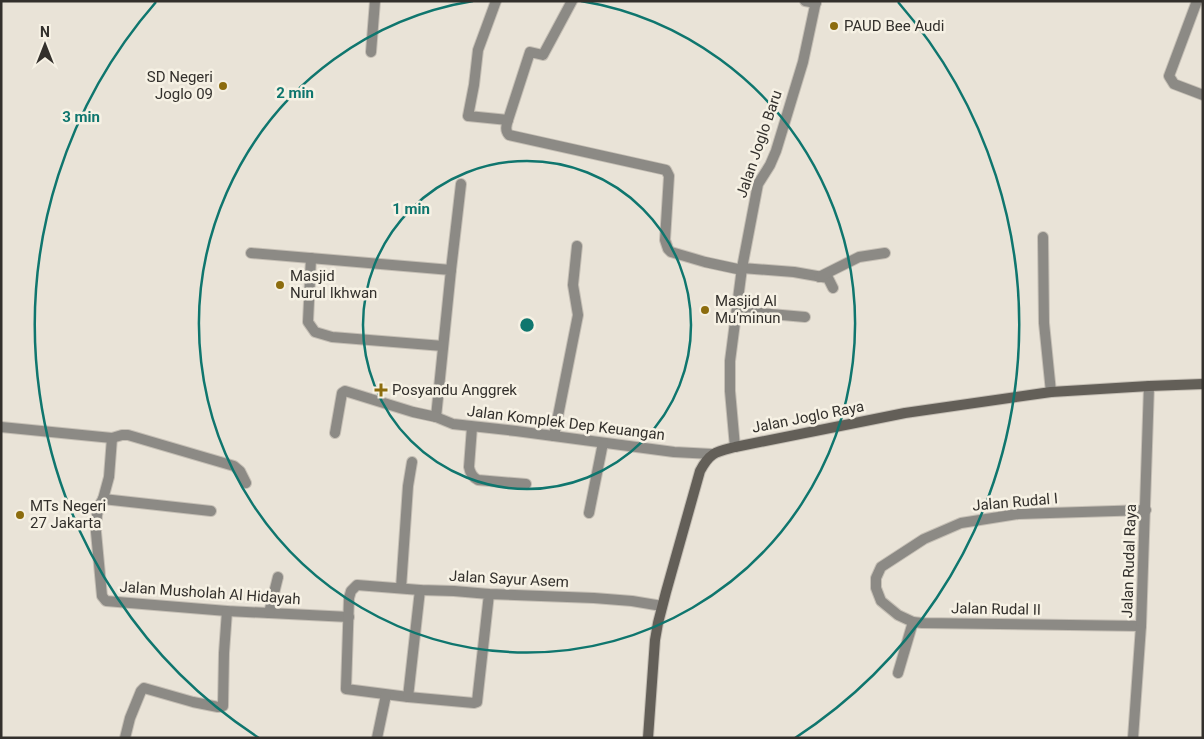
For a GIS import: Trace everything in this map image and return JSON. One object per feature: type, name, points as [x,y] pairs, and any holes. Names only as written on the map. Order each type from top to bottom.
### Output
[{"type":"main road","name":"Jalan Joglo Raya","points":[[712,454],[735,447],[905,413],[1051,392],[1203,384]]},
{"type":"main road","points":[[648,738],[655,640],[662,606],[700,471],[712,454]]},
{"type":"street","points":[[372,52],[375,1]]},
{"type":"street","points":[[496,1],[478,50],[468,116],[508,120]]},
{"type":"street","points":[[572,1],[542,55],[530,52],[506,127],[509,135],[666,170],[669,176],[665,240],[671,252],[704,262],[742,269],[794,272],[828,278],[833,288]]},
{"type":"street","points":[[805,1],[816,2]]},
{"type":"street","points":[[1197,1],[1169,76],[1174,84],[1203,95]]},
{"type":"street","name":"Jalan Joglo Baru","points":[[735,447],[730,391],[730,361],[742,269],[758,184],[776,151],[803,62],[816,2]]},
{"type":"street","points":[[436,417],[461,184]]},
{"type":"street","points":[[1043,237],[1044,323],[1051,392]]},
{"type":"street","points":[[554,436],[578,315],[573,285],[577,246]]},
{"type":"street","points":[[251,253],[451,270]]},
{"type":"street","points":[[819,277],[860,257],[885,254]]},
{"type":"street","points":[[311,258],[308,322],[315,332],[332,337],[443,346]]},
{"type":"street","points":[[737,311],[806,316]]},
{"type":"street","name":"Jalan Rudal Raya","points":[[1132,738],[1141,626],[1149,386]]},
{"type":"street","name":"Jalan Komplek Dep Keuangan","points":[[335,433],[342,393],[345,391],[413,412],[436,417],[453,424],[674,452],[712,454]]},
{"type":"street","points":[[1,427],[112,438],[128,435],[234,466],[240,471],[246,483]]},
{"type":"street","points":[[472,427],[470,473],[474,478],[478,480],[526,484]]},
{"type":"street","name":"Jalan Musholah Al Hidayah","points":[[112,438],[109,477],[97,515],[96,532],[102,596],[106,601],[227,611],[349,617]]},
{"type":"street","points":[[589,513],[603,443]]},
{"type":"street","points":[[401,588],[408,486],[412,462]]},
{"type":"street","points":[[103,498],[211,511]]},
{"type":"street","name":"Jalan Rudal I","points":[[876,578],[882,568],[924,539],[961,523],[1018,514],[1146,510]]},
{"type":"street","points":[[269,613],[278,577]]},
{"type":"street","name":"Jalan Rudal II","points":[[876,578],[876,588],[882,600],[898,615],[913,622],[1141,626]]},
{"type":"street","name":"Jalan Sayur Asem","points":[[349,617],[351,591],[354,586],[360,584],[420,590],[454,590],[490,594],[594,598],[662,606]]},
{"type":"street","points":[[408,697],[420,590]]},
{"type":"street","points":[[349,617],[346,689],[386,695],[474,703],[477,702],[490,594]]},
{"type":"street","points":[[125,738],[130,718],[141,691],[145,688],[193,702],[218,707],[223,706],[227,611]]},
{"type":"street","points":[[898,673],[913,622]]},
{"type":"street","points":[[377,738],[386,695]]},
{"type":"place","name":"PAUD Bee Audi","points":[[834,26]]},
{"type":"place","name":"SD Negeri Joglo 09","points":[[223,86]]},
{"type":"place","name":"Masjid Nurul Ikhwan","points":[[280,285]]},
{"type":"place","name":"Masjid Al Mu'minun","points":[[705,310]]},
{"type":"place","name":"Posyandu Anggrek","points":[[381,390]]},
{"type":"place","name":"MTs Negeri 27 Jakarta","points":[[20,515]]}]
